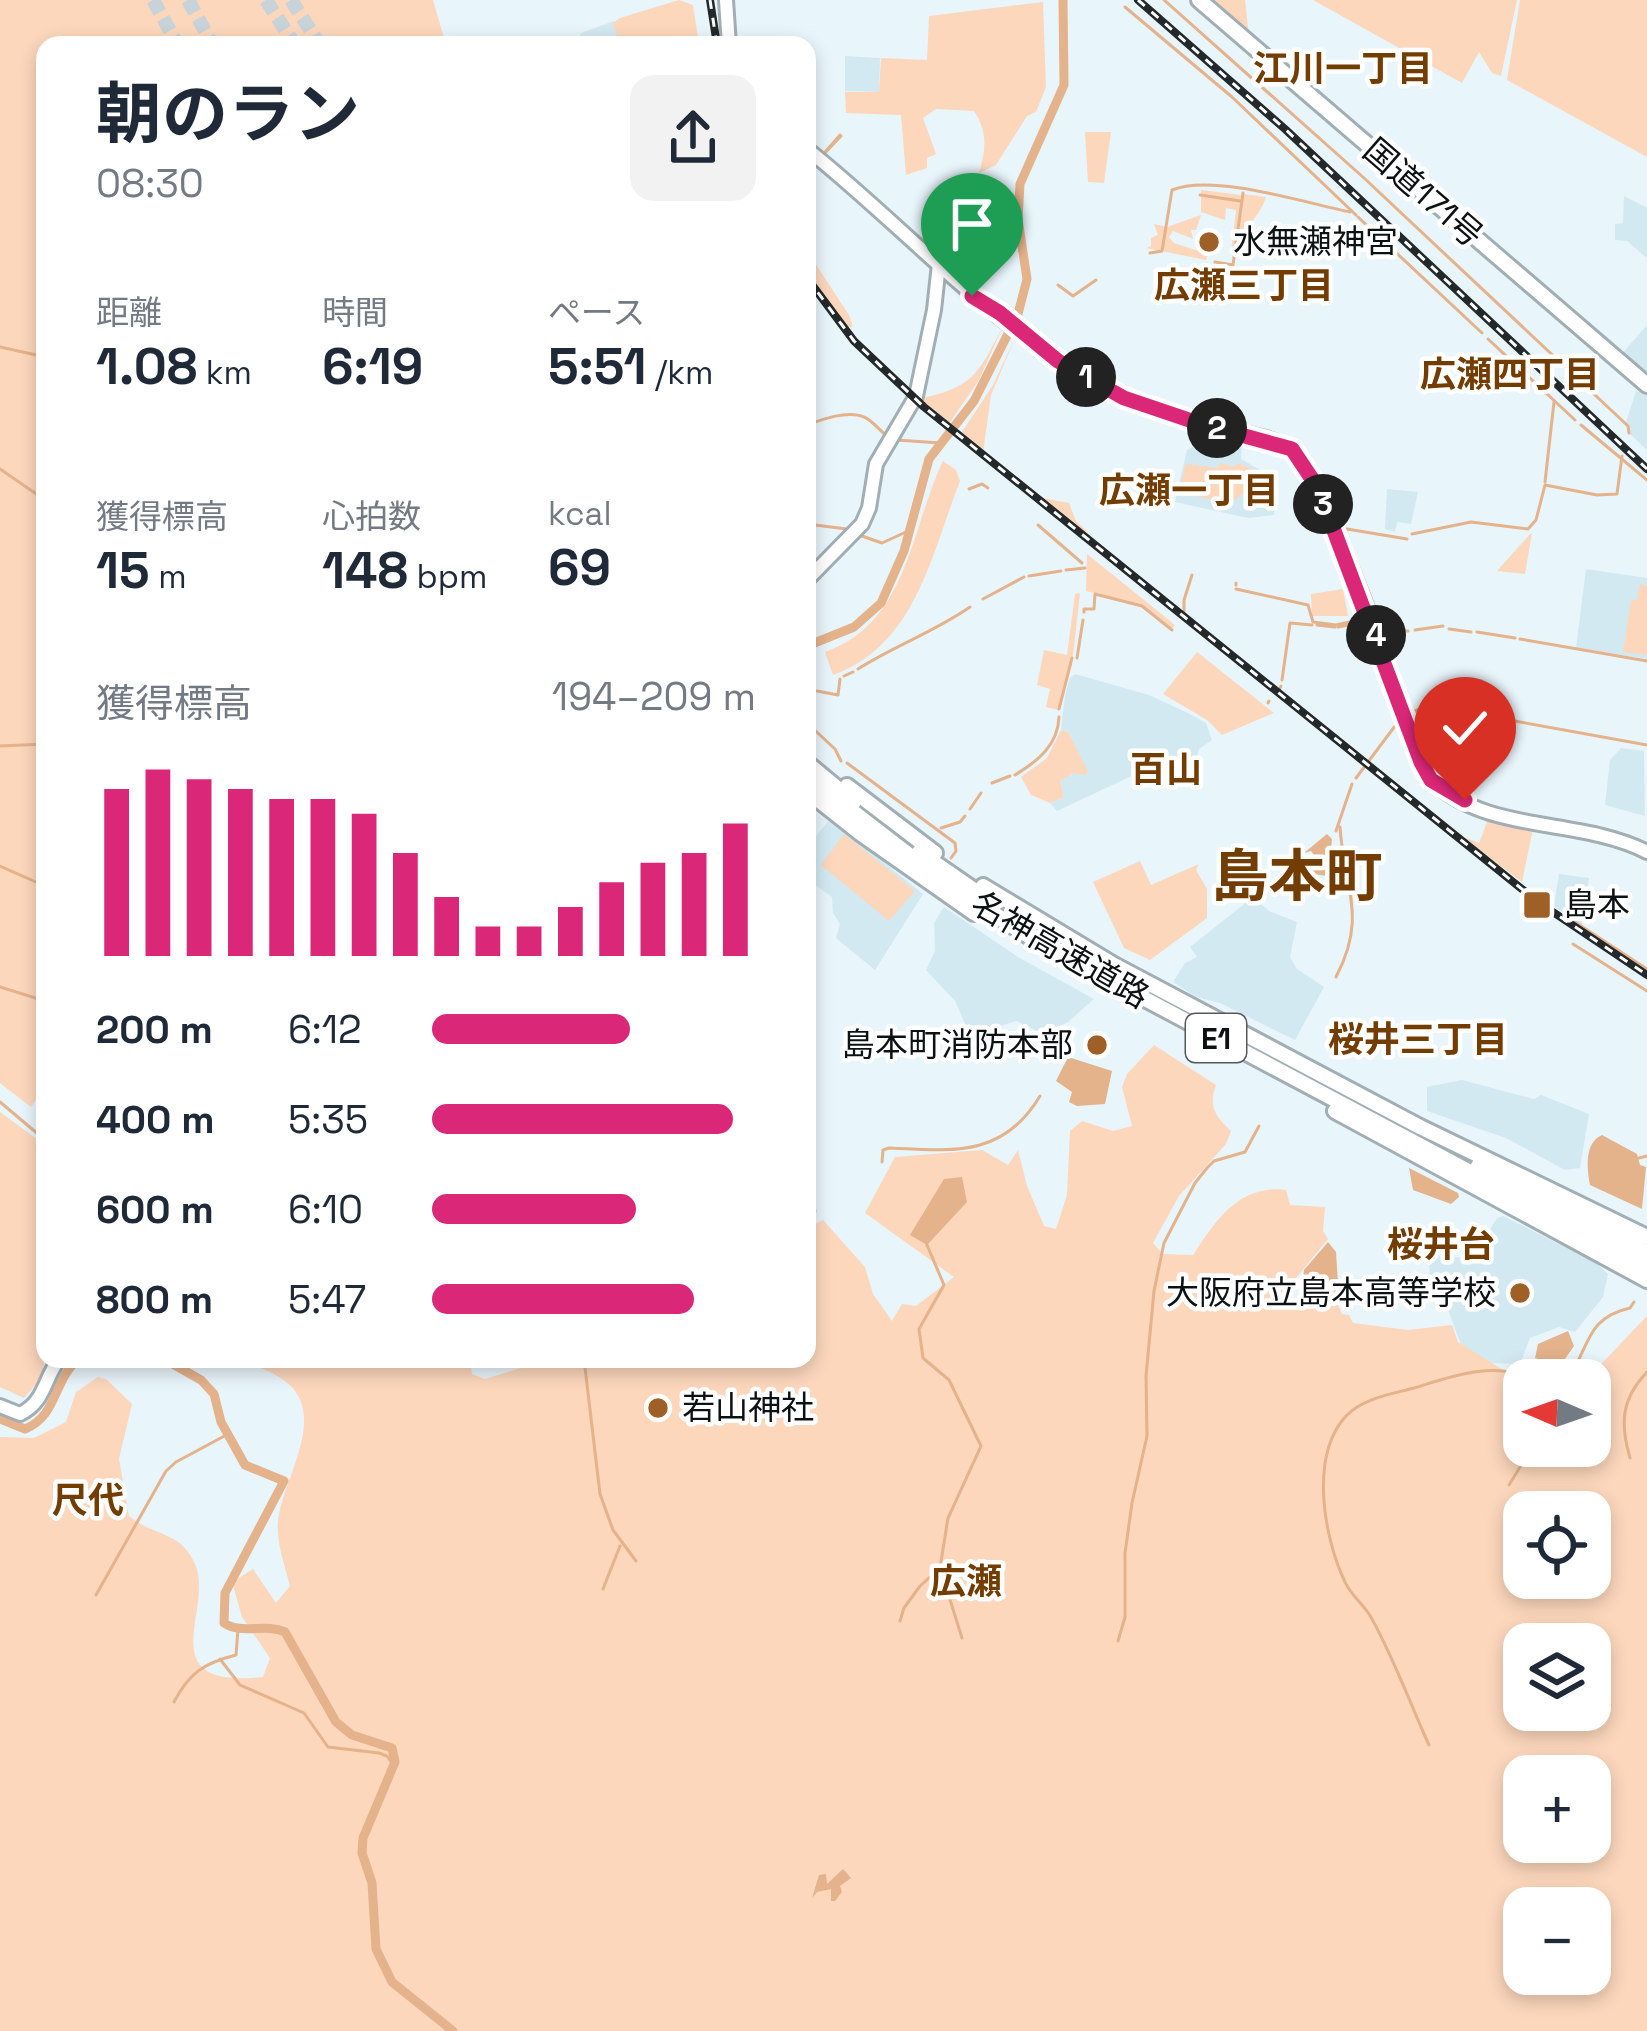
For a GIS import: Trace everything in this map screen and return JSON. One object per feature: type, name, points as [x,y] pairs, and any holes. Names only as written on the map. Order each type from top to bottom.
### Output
[{"type":"highway","name":"国道171号","points":[[1199,0],[1647,385]]},
{"type":"highway","name":"名神高速道路","points":[[816,759],[931,850],[1079,945],[1420,1127],[1647,1237]]},
{"type":"highway","name":"名神高速道路","points":[[816,770],[913,848],[1042,934],[1647,1252]]},
{"type":"highway","name":"名神高速道路","points":[[816,783],[943,881],[1038,942],[1647,1266]]},
{"type":"highway","name":"名神高速道路","points":[[816,798],[926,881],[1051,960],[1647,1280]]},
{"type":"main road","points":[[726,0],[728,36]]},
{"type":"main road","points":[[816,157],[961,287],[1058,361],[1128,400],[1294,451],[1315,480],[1431,780],[1474,805],[1604,834],[1647,852]]},
{"type":"main road","points":[[816,571],[862,524],[876,464],[916,396],[934,310],[938,264]]},
{"type":"main road","points":[[0,1406],[27,1412],[39,1400],[55,1368]]},
{"type":"shaded area","points":[[0,0],[433,0],[443,36],[36,36],[36,1100],[31,1107],[0,1083]]},
{"type":"shaded area","points":[[679,0],[693,5],[698,36],[617,36],[613,23]]},
{"type":"shaded area","points":[[1206,0],[1245,0],[1249,36]]},
{"type":"shaded area","points":[[1313,0],[1517,0],[1501,76],[1492,73],[1479,52],[1462,83]]},
{"type":"shaded area","points":[[1520,0],[1647,0],[1647,157],[1507,80]]},
{"type":"shaded area","points":[[1043,2],[1046,87],[1036,112],[1027,116],[996,165],[979,173],[984,136],[974,111],[936,109],[923,118],[936,154],[927,158],[927,168],[906,175],[901,115],[846,113],[845,92],[879,92],[881,58],[927,60],[929,16]]},
{"type":"shaded area","points":[[614,21],[619,36],[580,36]]},
{"type":"shaded area","points":[[845,56],[880,58],[879,92],[845,91]]},
{"type":"shaded area","points":[[1085,132],[1111,132],[1104,183],[1088,182]]},
{"type":"shaded area","points":[[1201,190],[1241,195],[1239,223],[1243,194],[1266,197],[1241,251],[1235,248],[1231,253],[1236,210],[1226,208],[1225,220],[1201,212]]},
{"type":"shaded area","points":[[1624,196],[1647,208],[1647,258],[1627,241],[1615,240],[1615,224],[1623,223]]},
{"type":"shaded area","points":[[1201,215],[1196,230],[1191,230],[1193,239],[1173,231],[1169,237],[1208,254],[1206,260],[1146,248],[1158,235],[1154,224],[1167,227]]},
{"type":"shaded area","points":[[816,265],[853,327],[848,327],[816,282]]},
{"type":"shaded area","points":[[1004,324],[979,380],[948,425],[918,399],[952,389],[973,376]]},
{"type":"shaded area","points":[[1647,325],[1647,377],[1621,355]]},
{"type":"shaded area","points":[[1016,336],[991,395],[983,453],[960,435],[993,385]]},
{"type":"shaded area","points":[[1636,391],[1647,394],[1647,450],[1630,434],[1626,422]]},
{"type":"shaded area","points":[[1226,433],[1242,439],[1241,459],[1262,471],[1263,489],[1276,506],[1274,515],[1248,518],[1175,502],[1187,450],[1221,450]]},
{"type":"shaded area","points":[[987,453],[1043,498],[1069,503],[1076,521],[1087,531],[1085,536]]},
{"type":"shaded area","points":[[943,461],[956,470],[960,481],[917,594],[884,642],[833,675],[825,652],[853,638],[890,597]]},
{"type":"shaded area","points":[[1220,463],[1258,471],[1253,494],[1245,492],[1231,503],[1179,489],[1186,464],[1218,468]]},
{"type":"shaded area","points":[[1387,489],[1418,492],[1411,524],[1397,522],[1395,532],[1385,529]]},
{"type":"shaded area","points":[[1530,534],[1525,574],[1497,571]]},
{"type":"shaded area","points":[[1087,554],[1175,625],[1172,629],[1142,605],[1086,591]]},
{"type":"shaded area","points":[[1586,569],[1647,578],[1647,659],[1576,648]]},
{"type":"shaded area","points":[[1640,584],[1647,586],[1647,655],[1623,652],[1631,600],[1637,600]]},
{"type":"shaded area","points":[[1343,589],[1348,616],[1312,616],[1311,594]]},
{"type":"shaded area","points":[[1080,593],[1073,656],[1058,710],[1046,707],[1050,689],[1037,685],[1044,650],[1067,655],[1075,594]]},
{"type":"shaded area","points":[[1197,652],[1274,713],[1222,735],[1207,720],[1163,694]]},
{"type":"shaded area","points":[[1075,674],[1149,695],[1186,712],[1206,723],[1212,740],[1199,749],[1195,762],[1172,757],[1057,811],[1050,803],[1064,797],[1060,781],[1074,773],[1068,732],[1061,730],[1065,696]]},
{"type":"shaded area","points":[[1061,730],[1068,732],[1088,771],[1060,781],[1064,797],[1050,803],[1031,795],[1021,777],[1047,758]]},
{"type":"shaded area","points":[[1621,748],[1644,751],[1645,816],[1605,805],[1610,760]]},
{"type":"shaded area","points":[[1428,812],[1479,843],[1490,814],[1534,824],[1522,882]]},
{"type":"shaded area","points":[[830,819],[923,894],[875,970],[836,938],[840,924],[832,897],[816,885],[816,836]]},
{"type":"shaded area","points":[[844,834],[915,891],[889,921],[821,865]]},
{"type":"shaded area","points":[[1327,834],[1332,839],[1328,876],[1313,874],[1310,870],[1319,861],[1311,851],[1304,853]]},
{"type":"shaded area","points":[[1140,861],[1151,885],[1199,864],[1196,870],[1207,889],[1207,918],[1150,960],[1124,948],[1093,882]]},
{"type":"shaded area","points":[[1559,874],[1589,878],[1582,925],[1554,906]]},
{"type":"shaded area","points":[[1253,897],[1269,911],[1297,922],[1290,957],[1297,969],[1324,987],[1295,1040],[1220,1003],[1196,997],[1173,982],[1185,963],[1197,957],[1190,947]]},
{"type":"shaded area","points":[[944,907],[1018,957],[1094,999],[1068,1022],[1044,1034],[1016,1021],[1000,1026],[991,1042],[970,1035],[955,1001],[926,970],[935,951],[934,923]]},
{"type":"shaded area","points":[[1154,1045],[1216,1085],[1214,1110],[1231,1131],[1226,1144],[1179,1196],[1153,1243],[1163,1254],[1193,1255],[1230,1207],[1269,1190],[1286,1190],[1290,1205],[1325,1207],[1323,1231],[1328,1239],[1287,1296],[1310,1303],[1337,1303],[1353,1323],[1408,1330],[1452,1325],[1458,1342],[1503,1370],[1503,1467],[1611,1467],[1611,1359],[1606,1359],[1647,1316],[1647,2031],[0,2031],[0,1437],[34,1438],[66,1422],[76,1392],[98,1377],[106,1379],[132,1404],[119,1459],[129,1516],[174,1539],[195,1564],[199,1582],[193,1642],[196,1658],[207,1671],[228,1677],[263,1677],[270,1658],[242,1617],[232,1582],[253,1569],[276,1603],[290,1586],[278,1521],[304,1427],[296,1393],[261,1368],[471,1368],[472,1374],[485,1379],[521,1368],[816,1368],[816,1224],[823,1220],[865,1267],[873,1294],[892,1321],[902,1304],[916,1306],[954,1277],[865,1213],[895,1157],[982,1150],[1008,1165],[1018,1150],[1044,1226],[1056,1229],[1067,1195],[1070,1131],[1082,1121],[1113,1131],[1132,1126],[1122,1087],[1127,1074]]},
{"type":"shaded area","points":[[1068,1057],[1112,1071],[1105,1104],[1069,1102],[1072,1092],[1056,1081]]},
{"type":"shaded area","points":[[1462,1080],[1534,1099],[1541,1095],[1589,1114],[1580,1168],[1565,1170],[1506,1138],[1427,1111],[1427,1087]]},
{"type":"shaded area","points":[[0,1112],[36,1138],[36,1368],[43,1368],[41,1379],[24,1398],[0,1387]]},
{"type":"shaded area","points":[[1602,1135],[1637,1154],[1640,1165],[1646,1167],[1642,1209],[1590,1185],[1590,1150]]},
{"type":"shaded area","points":[[1409,1168],[1459,1197],[1451,1204],[1413,1190]]},
{"type":"shaded area","points":[[962,1177],[967,1202],[927,1245],[910,1235],[944,1179]]},
{"type":"shaded area","name":"大阪府立島本高等学校","points":[[1503,1216],[1596,1263],[1608,1274],[1603,1297],[1575,1332],[1559,1327],[1530,1338],[1522,1359],[1503,1359],[1503,1364],[1484,1363],[1464,1353],[1447,1307],[1430,1283],[1429,1255],[1474,1255],[1497,1218]]},
{"type":"shaded area","points":[[1328,1242],[1336,1252],[1339,1299],[1301,1296],[1304,1270]]},
{"type":"shaded area","points":[[1568,1331],[1574,1346],[1565,1359],[1538,1359],[1538,1344]]},
{"type":"shaded area","points":[[843,1869],[851,1878],[840,1886],[842,1892],[835,1901],[831,1901],[831,1889],[812,1898],[819,1875],[826,1874],[827,1884]]},
{"type":"waterway","points":[[816,642],[854,627],[881,603],[904,551],[929,459],[974,401],[1018,314],[1027,279],[1018,219],[1020,184],[1064,85],[1063,0]]},
{"type":"waterway","points":[[1164,0],[1364,178],[1628,426],[1629,433]]},
{"type":"waterway","points":[[1125,7],[1232,97],[1356,215]]},
{"type":"waterway","points":[[840,135],[841,136],[820,158],[840,135]]},
{"type":"waterway","points":[[1150,253],[1162,251],[1172,190],[1189,186],[1234,187],[1350,212]]},
{"type":"waterway","points":[[1215,262],[1233,265],[1243,193]]},
{"type":"waterway","points":[[1200,195],[1240,201]]},
{"type":"waterway","points":[[1358,217],[1482,333]]},
{"type":"waterway","points":[[1058,285],[1073,296],[1096,280]]},
{"type":"waterway","points":[[1488,339],[1575,420]]},
{"type":"waterway","points":[[0,347],[36,355]]},
{"type":"waterway","points":[[1545,482],[1554,402]]},
{"type":"waterway","points":[[816,422],[858,415],[887,436]]},
{"type":"waterway","points":[[1581,425],[1647,480]]},
{"type":"waterway","points":[[897,440],[940,443]]},
{"type":"waterway","points":[[1412,534],[1471,522],[1528,529],[1536,520],[1545,485],[1617,494],[1622,456]]},
{"type":"waterway","points":[[0,469],[36,494]]},
{"type":"waterway","points":[[969,489],[982,484],[988,488]]},
{"type":"waterway","points":[[816,525],[847,529]]},
{"type":"waterway","points":[[859,535],[882,543],[906,532],[910,525]]},
{"type":"waterway","points":[[1038,525],[1082,563]]},
{"type":"waterway","points":[[1341,528],[1407,539]]},
{"type":"waterway","points":[[1066,570],[1085,568]]},
{"type":"waterway","points":[[1029,576],[1061,571]]},
{"type":"waterway","points":[[1184,615],[1192,575]]},
{"type":"waterway","points":[[983,599],[1024,577]]},
{"type":"waterway","points":[[1236,589],[1308,605],[1313,622],[1336,625],[1363,619]]},
{"type":"waterway","points":[[1084,612],[1094,609],[1095,594],[1142,606],[1172,630]]},
{"type":"waterway","points":[[858,669],[970,607]]},
{"type":"waterway","points":[[1077,658],[1083,620]]},
{"type":"waterway","points":[[1338,627],[1366,622]]},
{"type":"waterway","points":[[1282,680],[1290,623],[1312,625]]},
{"type":"waterway","points":[[1317,625],[1335,627]]},
{"type":"waterway","points":[[1415,630],[1443,626]]},
{"type":"waterway","points":[[1449,629],[1471,632]]},
{"type":"waterway","points":[[1380,632],[1408,631]]},
{"type":"waterway","points":[[1477,632],[1515,638]]},
{"type":"waterway","points":[[1520,639],[1647,661]]},
{"type":"waterway","points":[[1059,709],[1072,658]]},
{"type":"waterway","points":[[844,676],[853,672]]},
{"type":"waterway","points":[[817,691],[838,695],[840,679]]},
{"type":"waterway","points":[[1279,690],[1281,686]]},
{"type":"waterway","points":[[1405,715],[1430,705],[1483,715]]},
{"type":"waterway","points":[[1487,716],[1647,745]]},
{"type":"waterway","points":[[1015,775],[1045,751],[1059,717]]},
{"type":"waterway","points":[[1356,778],[1398,722]]},
{"type":"waterway","points":[[816,731],[841,761]]},
{"type":"waterway","points":[[0,746],[36,744]]},
{"type":"waterway","points":[[847,763],[955,843],[951,858]]},
{"type":"waterway","points":[[992,783],[1010,776]]},
{"type":"waterway","points":[[1336,831],[1352,784]]},
{"type":"waterway","points":[[970,809],[981,793]]},
{"type":"waterway","points":[[941,828],[965,816]]},
{"type":"waterway","points":[[1336,977],[1346,956],[1352,919],[1340,827]]},
{"type":"waterway","points":[[0,866],[36,882]]},
{"type":"waterway","points":[[1572,920],[1647,969]]},
{"type":"waterway","points":[[1573,944],[1647,991]]},
{"type":"waterway","points":[[0,987],[36,998]]},
{"type":"waterway","points":[[882,1162],[883,1150],[889,1148],[955,1149],[993,1140],[1010,1131],[1040,1096]]},
{"type":"waterway","points":[[0,1102],[36,1132]]},
{"type":"waterway","points":[[1118,1641],[1125,1617],[1125,1553],[1132,1503],[1147,1436],[1146,1376],[1164,1243],[1207,1168],[1214,1161],[1245,1152],[1259,1126]]},
{"type":"waterway","points":[[1639,1158],[1647,1156]]},
{"type":"waterway","points":[[900,1621],[920,1586],[940,1568],[948,1518],[981,1446],[949,1380],[923,1358],[919,1329],[944,1285],[927,1245]]},
{"type":"waterway","points":[[1339,1299],[1357,1288]]},
{"type":"waterway","points":[[1578,1359],[1596,1327],[1634,1302]]},
{"type":"waterway","points":[[0,1419],[25,1429],[36,1423],[70,1368]]},
{"type":"waterway","points":[[180,1368],[214,1394],[221,1422],[245,1465],[284,1481],[225,1593],[224,1623],[285,1632],[336,1722],[352,1735],[392,1748],[395,1762],[363,1838],[362,1853],[372,1883],[376,1949],[392,1982],[453,2031]]},
{"type":"waterway","points":[[585,1368],[600,1494],[613,1530],[636,1561]]},
{"type":"waterway","points":[[1429,1745],[1380,1634],[1337,1564],[1326,1521],[1327,1453],[1346,1416],[1361,1405],[1472,1372],[1503,1371]]},
{"type":"waterway","points":[[1630,1458],[1625,1412],[1647,1372]]},
{"type":"waterway","points":[[96,1595],[166,1471],[230,1433]]},
{"type":"waterway","points":[[1509,1485],[1520,1467]]},
{"type":"waterway","points":[[603,1589],[620,1546]]},
{"type":"waterway","points":[[941,1571],[962,1638]]},
{"type":"waterway","points":[[174,1702],[199,1671],[236,1655],[238,1629]]},
{"type":"waterway","points":[[220,1659],[240,1685],[304,1713],[328,1747],[379,1753],[394,1766]]},
{"type":"tunnel","points":[[153,0],[173,36]]},
{"type":"tunnel","points":[[188,0],[208,36]]},
{"type":"tunnel","points":[[266,0],[289,36]]},
{"type":"tunnel","points":[[291,0],[314,36]]},
{"type":"railway","points":[[710,0],[716,36]]},
{"type":"railway","points":[[1138,0],[1285,129],[1647,469]]},
{"type":"railway","points":[[816,290],[854,341],[924,407],[1538,902],[1647,975]]},
{"type":"place","name":"水無瀬神宮","points":[[1209,242]]},
{"type":"place","name":"島本","points":[[1537,905]]},
{"type":"place","name":"島本町消防本部","points":[[1097,1045]]},
{"type":"place","name":"大阪府立島本高等学校","points":[[1520,1293]]},
{"type":"place","name":"若山神社","points":[[658,1408]]},
{"type":"district","name":"江川一丁目","points":[[1343,69]]},
{"type":"district","name":"広瀬三丁目","points":[[1244,286]]},
{"type":"district","name":"広瀬四丁目","points":[[1510,375]]},
{"type":"district","name":"広瀬一丁目","points":[[1189,491]]},
{"type":"district","name":"百山","points":[[1166,770]]},
{"type":"district","name":"島本町","points":[[1297,876]]},
{"type":"district","name":"桜井三丁目","points":[[1418,1040]]},
{"type":"district","name":"桜井台","points":[[1441,1245]]},
{"type":"district","name":"尺代","points":[[88,1501]]},
{"type":"district","name":"広瀬","points":[[966,1582]]},
{"type":"route","points":[[972,296],[1058,361],[1124,398],[1294,451],[1318,488],[1421,762],[1431,780],[1465,800]]}]
